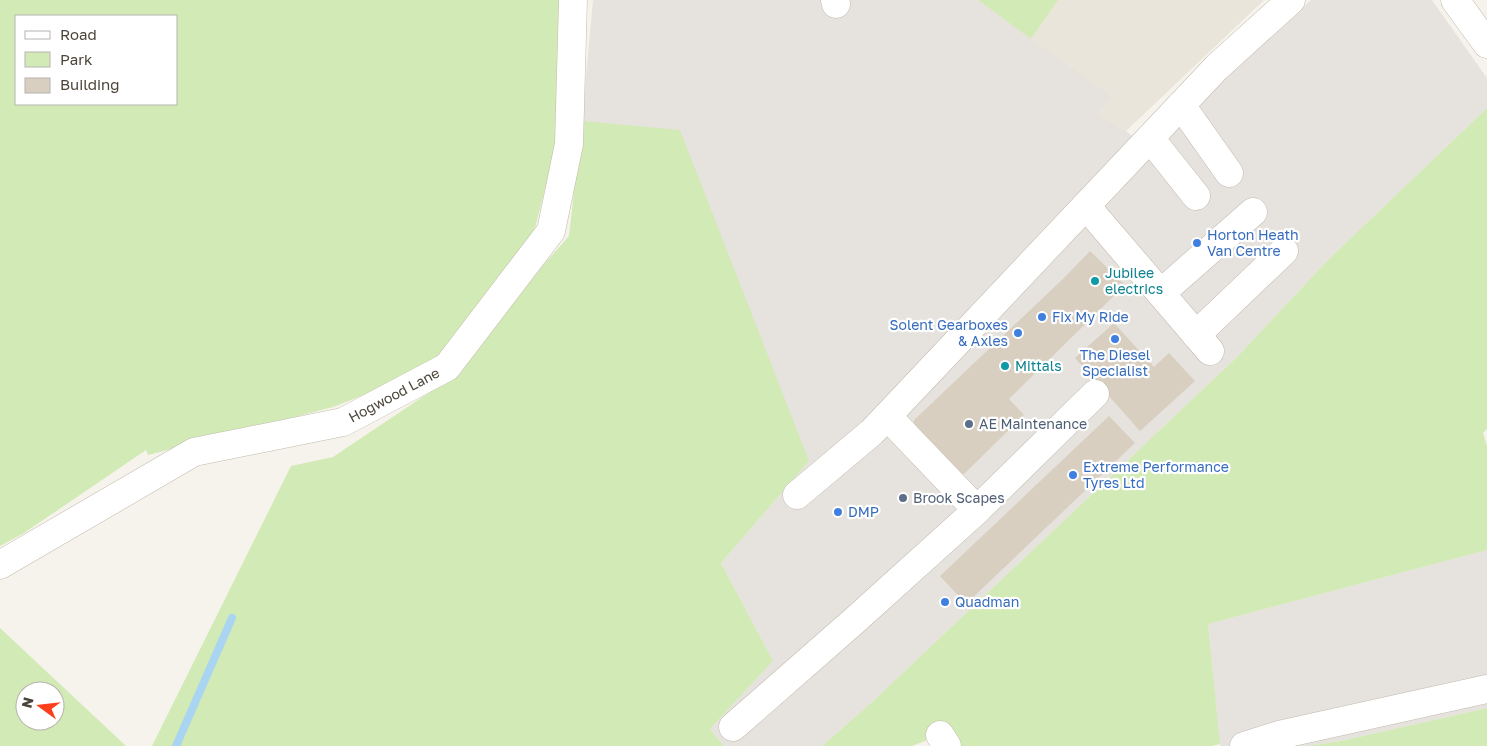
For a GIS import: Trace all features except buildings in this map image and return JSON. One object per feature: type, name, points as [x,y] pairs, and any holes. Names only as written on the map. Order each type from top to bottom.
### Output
[{"type":"street","name":"Hogwood Lane","points":[[0,565],[194,452],[344,422],[447,367],[551,231],[569,144],[573,0]]},
{"type":"street","points":[[797,495],[872,432],[1217,67],[1291,0]]},
{"type":"street","points":[[1455,0],[1487,44]]},
{"type":"street","points":[[1181,105],[1229,172]]},
{"type":"street","points":[[1150,138],[1196,196]]},
{"type":"street","points":[[1086,206],[1203,343],[1284,251]]},
{"type":"street","points":[[1161,294],[1253,212]]},
{"type":"street","points":[[734,727],[977,510],[1095,394]]},
{"type":"street","points":[[887,416],[977,510]]},
{"type":"street","points":[[1244,746],[1279,735],[1487,689]]},
{"type":"shaded area","points":[[593,0],[978,0],[1112,97],[1098,114],[1126,131],[1148,149],[1311,0],[1432,0],[1487,78],[1487,108],[1329,259],[1237,357],[871,703],[822,746],[724,746],[710,729],[773,661],[721,563],[809,461],[582,121]]},
{"type":"shaded area","points":[[1058,0],[1264,0],[1126,131],[1098,114],[1111,97],[1031,39]]},
{"type":"shaded area","points":[[1487,550],[1487,708],[1341,741],[1307,746],[1220,746],[1208,624]]},
{"type":"green space","points":[[0,0],[563,0],[555,150],[534,232],[435,367],[333,407],[148,455],[146,450],[24,533],[0,546]]},
{"type":"green space","points":[[978,0],[1058,0],[1031,39]]},
{"type":"green space","points":[[1487,108],[1487,429],[1483,433],[1487,446],[1487,550],[1208,624],[1220,744],[1212,746],[959,746],[940,735],[912,746],[822,746],[871,703],[1237,357],[1329,259]]},
{"type":"green space","points":[[582,121],[680,130],[809,461],[721,563],[773,661],[710,729],[724,746],[152,746],[291,466],[333,457],[433,390],[569,236]]},
{"type":"green space","points":[[0,628],[57,681],[15,681],[15,731],[65,731],[65,689],[126,746],[0,746]]},
{"type":"green space","points":[[1487,708],[1487,746],[1307,746],[1341,741]]},
{"type":"waterway","points":[[176,746],[232,618]]},
{"type":"place","name":"Horton Heath Van Centre","points":[[1197,243]]},
{"type":"place","name":"Jubilee electrics","points":[[1095,281]]},
{"type":"place","name":"Fix My Ride","points":[[1042,317]]},
{"type":"place","name":"Solent Gearboxes & Axles","points":[[1018,333]]},
{"type":"place","name":"The Diesel Specialist","points":[[1115,339]]},
{"type":"place","name":"Mittals","points":[[1005,366]]},
{"type":"place","name":"AE Maintenance","points":[[969,424]]},
{"type":"place","name":"Extreme Performance Tyres Ltd","points":[[1073,475]]},
{"type":"place","name":"Brook Scapes","points":[[903,498]]},
{"type":"place","name":"DMP","points":[[838,512]]},
{"type":"place","name":"Quadman","points":[[945,602]]}]
